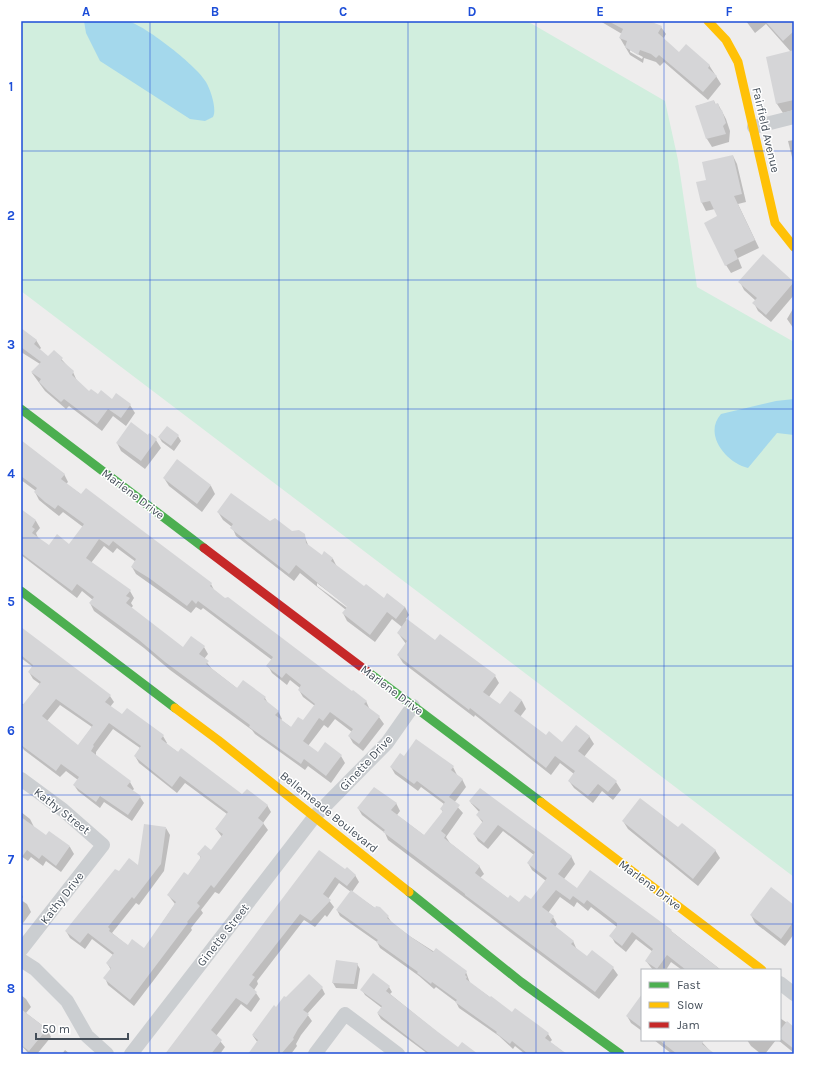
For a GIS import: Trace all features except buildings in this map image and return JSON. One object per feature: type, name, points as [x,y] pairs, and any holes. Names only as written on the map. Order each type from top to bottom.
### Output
[{"type":"street","name":"Fairfield Avenue","points":[[708,21],[726,40],[738,62],[775,223],[794,247]]},
{"type":"street","points":[[754,127],[794,117]]},
{"type":"street","name":"Marlene Drive","points":[[21,409],[761,969]]},
{"type":"street","name":"Bellemeade Boulevard","points":[[21,591],[106,657],[218,740],[522,982],[620,1054]]},
{"type":"street","name":"Ginette Drive","points":[[315,816],[386,743],[413,706]]},
{"type":"street","name":"Kathy Street","points":[[21,779],[68,814],[103,845]]},
{"type":"street","name":"Ginette Street","points":[[130,1054],[315,816]]},
{"type":"street","name":"Kathy Drive","points":[[21,950],[103,845]]},
{"type":"street","points":[[21,960],[35,969],[67,1001],[87,1036],[107,1054]]},
{"type":"street","points":[[781,984],[794,994]]},
{"type":"street","points":[[315,1054],[345,1014],[398,1054]]},
{"type":"green space","points":[[21,21],[527,21],[665,101],[678,160],[697,287],[794,342],[794,877],[21,291]]},
{"type":"water","points":[[114,20],[130,22],[138,25],[159,39],[193,67],[206,82],[214,105],[213,117],[205,121],[190,119],[100,61],[86,33],[84,21]]},
{"type":"water","points":[[794,399],[794,435],[777,433],[748,468],[740,465],[725,454],[716,439],[715,430],[716,422],[721,414],[776,401]]},
{"type":"traffic: fast","points":[[21,409],[204,548]]},
{"type":"traffic: fast","points":[[21,591],[175,708]]},
{"type":"traffic: fast","points":[[368,672],[541,802]]},
{"type":"traffic: fast","points":[[409,892],[521,982],[620,1054]]},
{"type":"traffic: slow","points":[[708,21],[726,40],[738,62],[775,223],[794,247]]},
{"type":"traffic: slow","points":[[175,708],[218,740],[409,892]]},
{"type":"traffic: slow","points":[[541,802],[761,969]]},
{"type":"traffic: jam","points":[[204,548],[368,672]]}]
